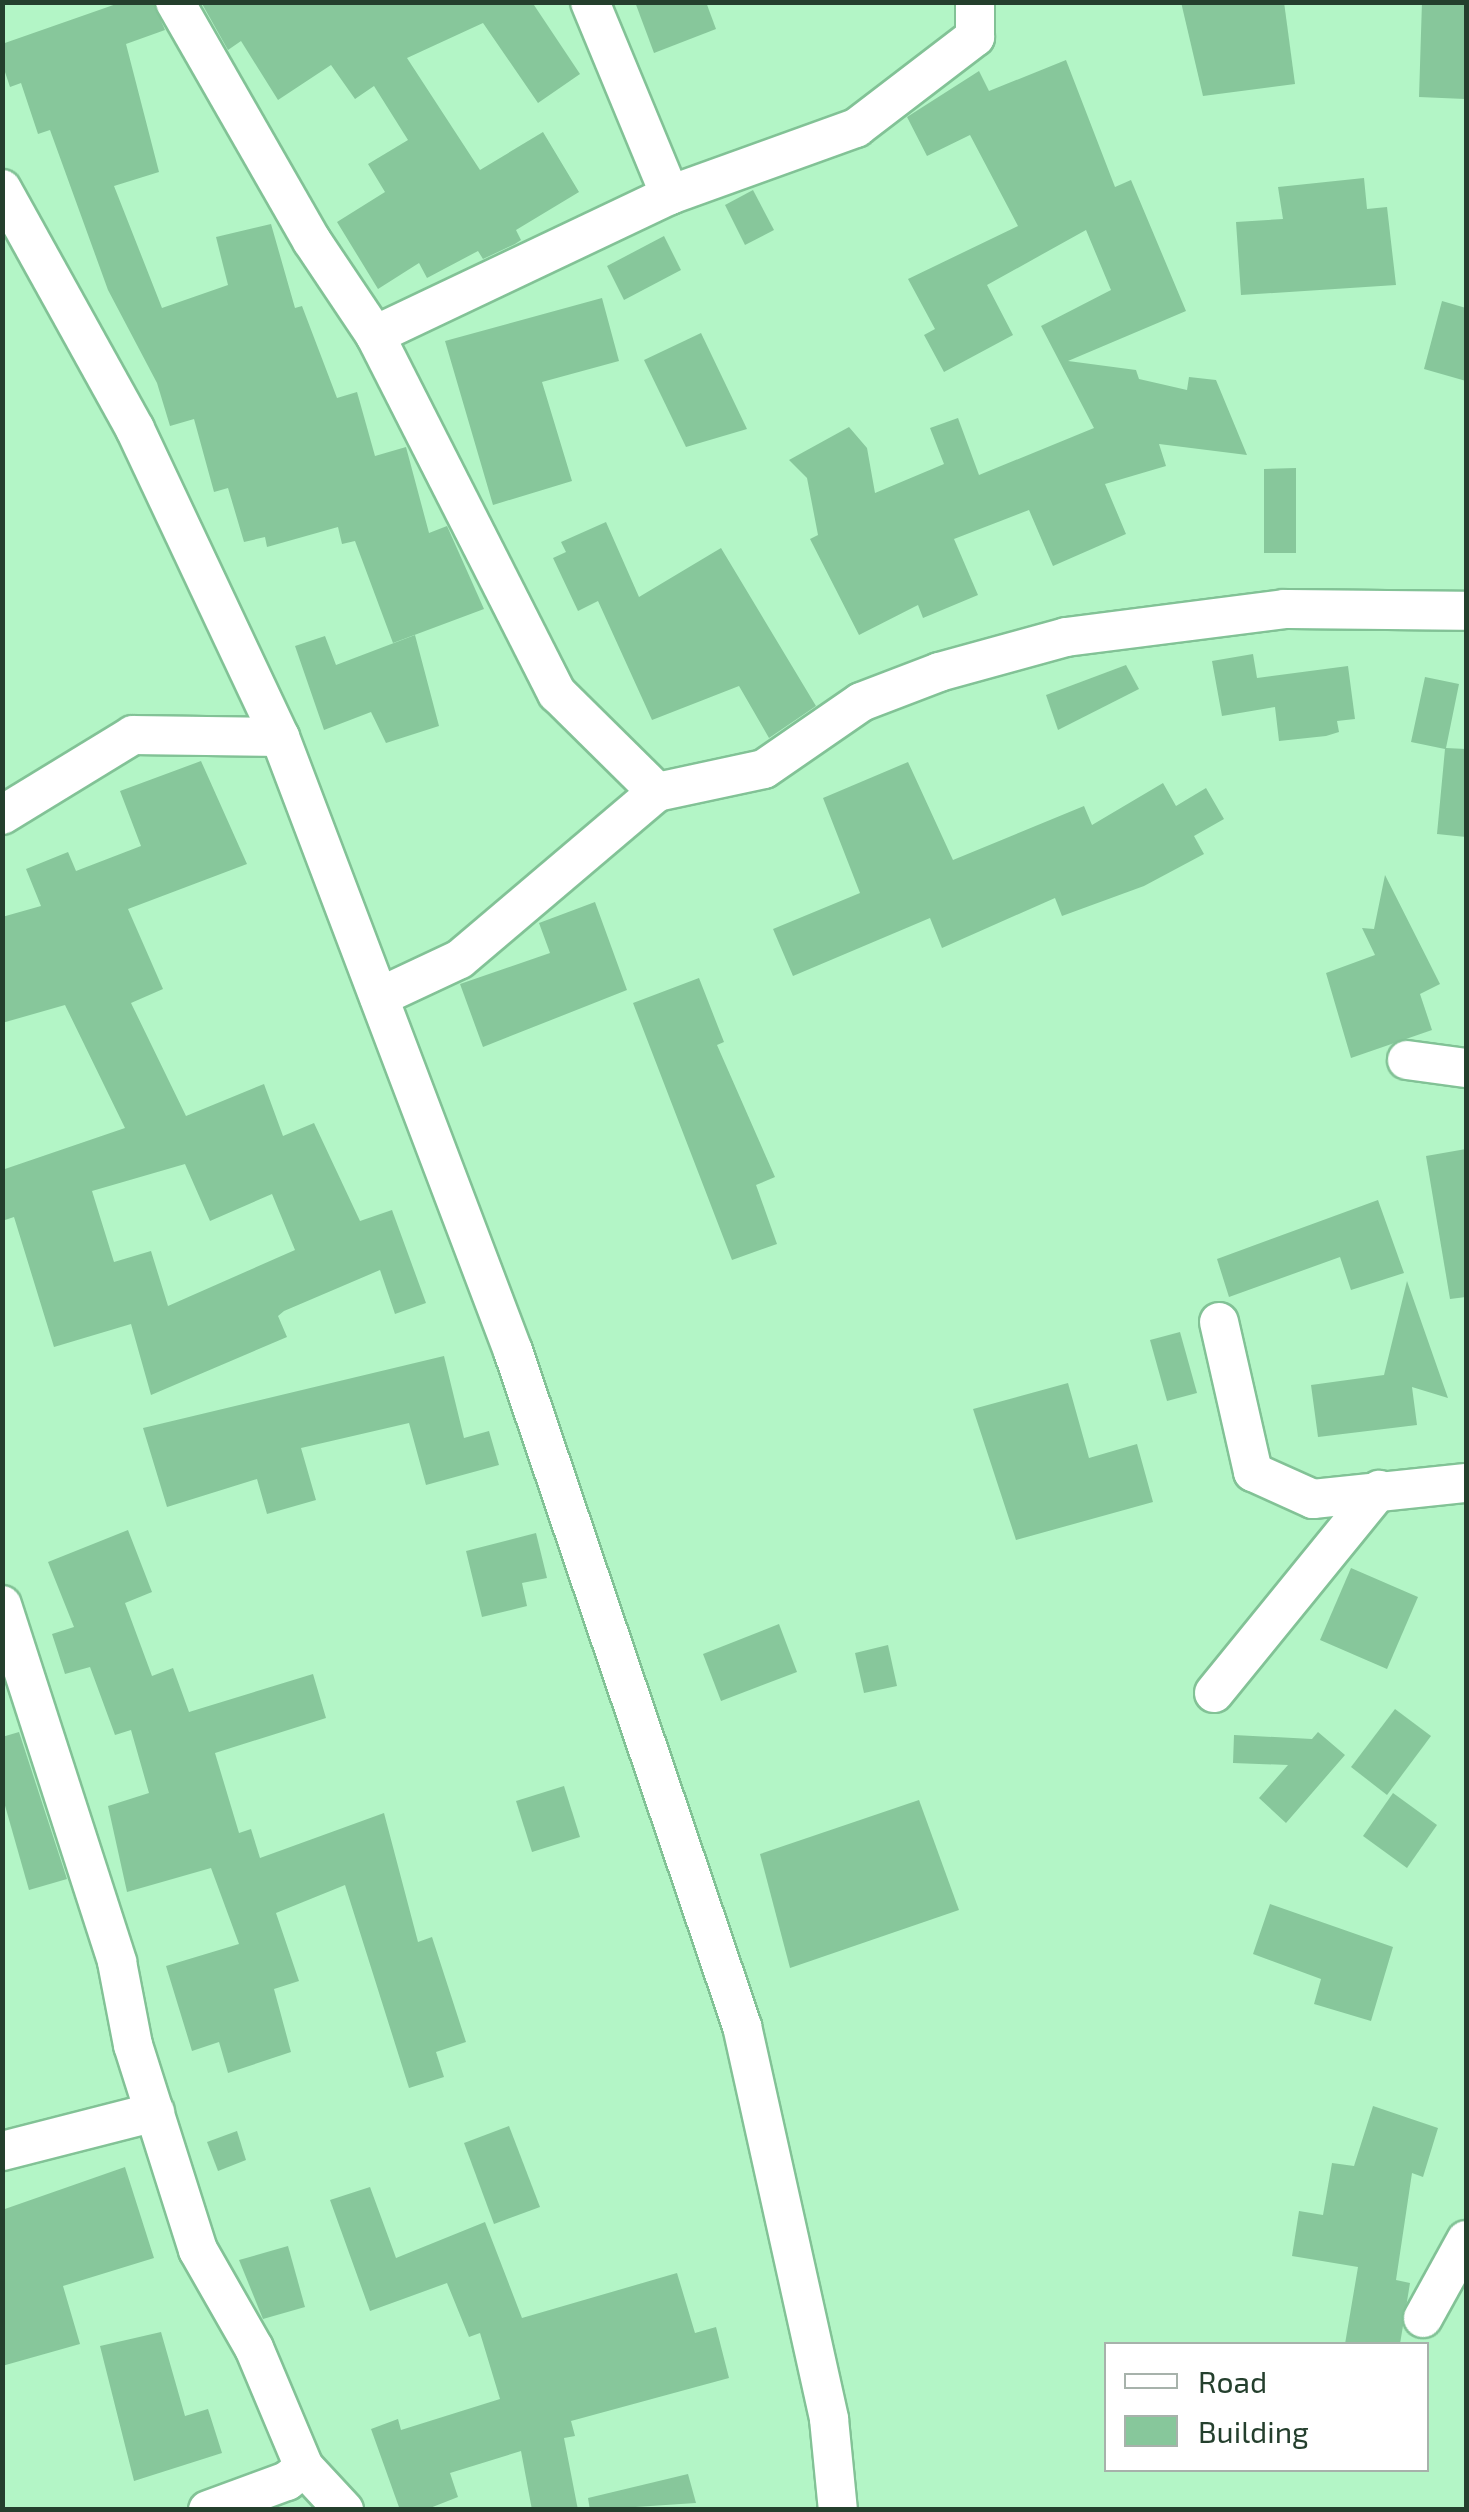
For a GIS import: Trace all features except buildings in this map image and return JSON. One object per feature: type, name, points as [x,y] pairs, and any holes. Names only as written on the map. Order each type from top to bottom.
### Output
[{"type":"street","points":[[175,2],[312,242],[375,335],[557,692],[658,792]]},
{"type":"street","points":[[590,2],[670,195]]},
{"type":"street","points":[[375,335],[670,195],[856,128],[974,37],[975,2]]},
{"type":"street","points":[[2,189],[135,430],[280,736],[514,1351],[742,2026],[829,2419],[838,2510]]},
{"type":"street","points":[[379,997],[460,959],[658,792],[764,770],[861,702],[1066,637],[1284,609],[1466,611]]},
{"type":"street","points":[[2,816],[133,734],[280,736]]},
{"type":"street","points":[[1407,1060],[1466,1068]]},
{"type":"street","points":[[1219,1322],[1253,1472],[1313,1499],[1466,1482]]},
{"type":"street","points":[[1214,1693],[1379,1490]]},
{"type":"street","points":[[2,1606],[14,1669],[117,1962],[154,2112],[198,2250],[254,2348],[304,2467],[344,2510]]},
{"type":"street","points":[[2,2151],[154,2112]]},
{"type":"street","points":[[1423,2318],[1466,2240]]},
{"type":"street","points":[[208,2510],[287,2481],[304,2467]]}]
